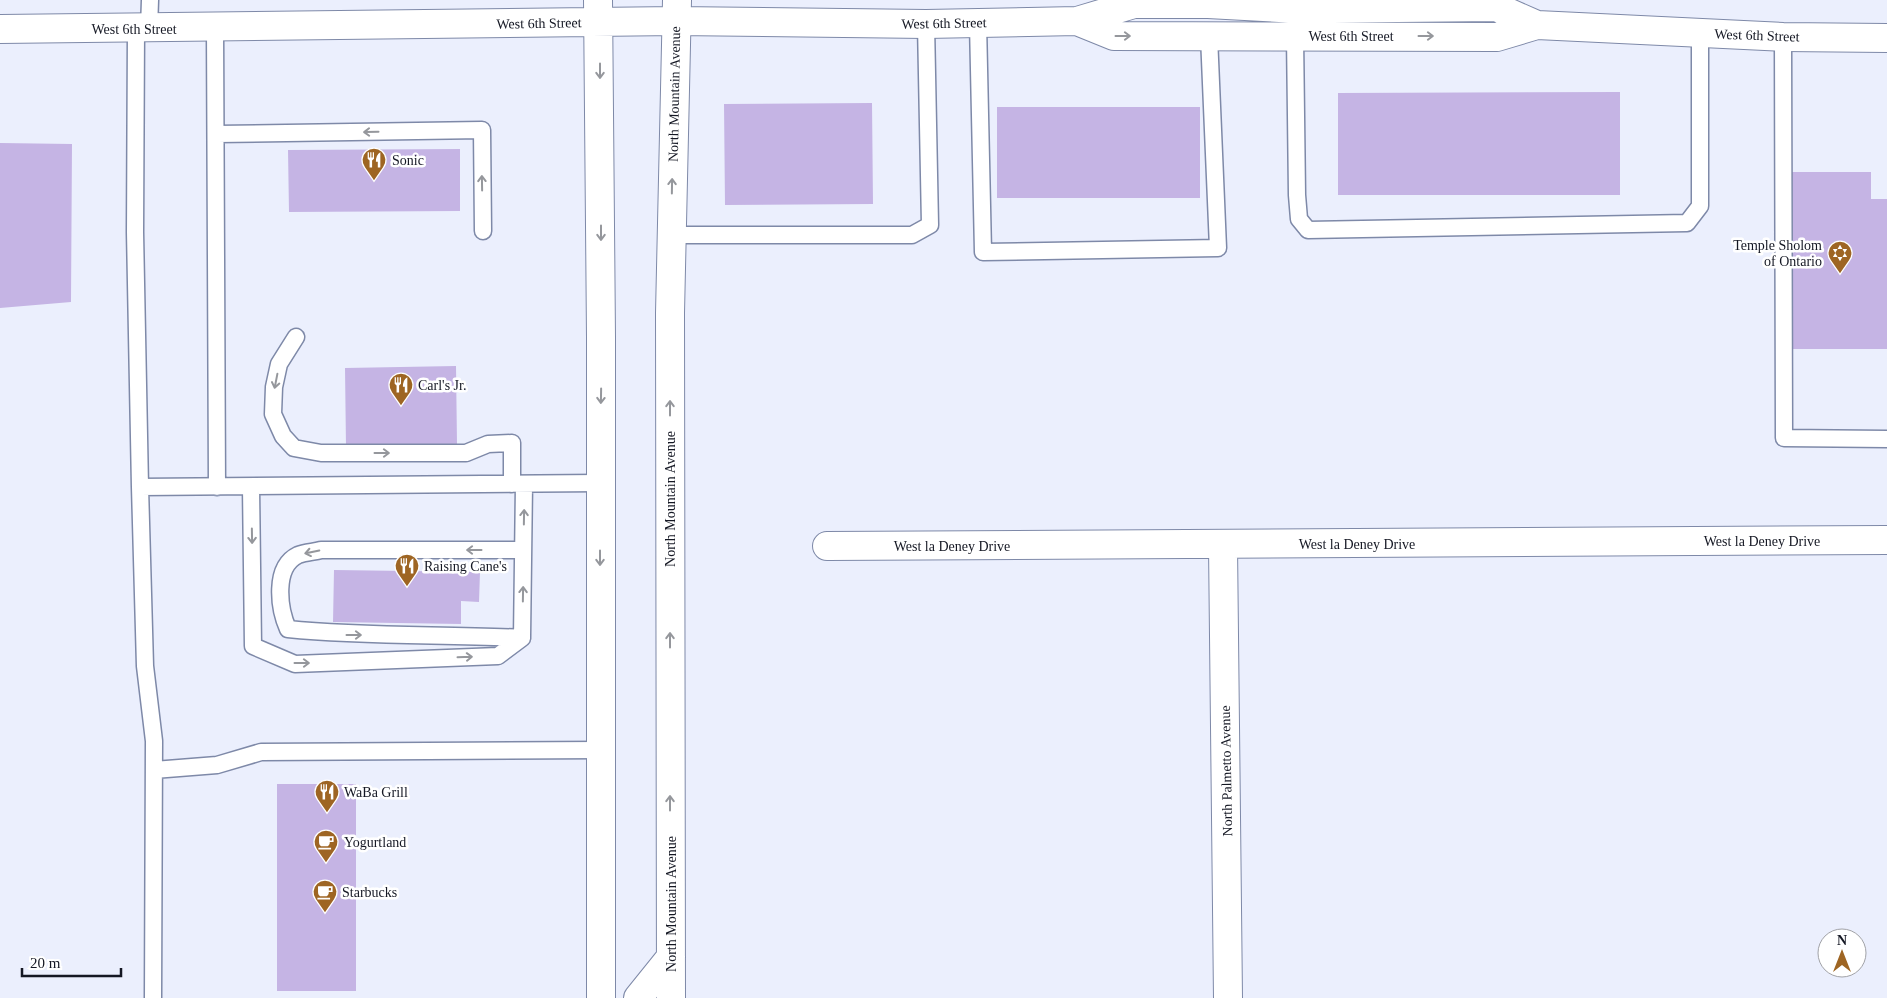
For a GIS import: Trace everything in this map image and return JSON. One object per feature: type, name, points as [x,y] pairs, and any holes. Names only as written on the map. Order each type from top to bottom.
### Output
[{"type":"street","name":"West 6th Street","points":[[0,29],[215,28],[599,11],[676,10],[926,24],[1077,21],[1134,4],[1208,4],[1297,8],[1496,7],[1537,25]]},
{"type":"street","name":"North Mountain Avenue","points":[[671,998],[670,313],[676,10]]},
{"type":"street","points":[[599,11],[601,998]]},
{"type":"street","name":"West 6th Street","points":[[1077,21],[1114,36],[1498,36],[1537,25],[1783,37],[1887,38]]},
{"type":"street","name":"West la Deney Drive","points":[[827,546],[1887,540]]},
{"type":"street","name":"North Palmetto Avenue","points":[[1223,545],[1228,998]]},
{"type":"street","points":[[638,998],[671,957]]},
{"type":"lane","points":[[150,0],[142,29],[135,232],[145,666],[154,740],[153,998]]},
{"type":"lane","points":[[978,23],[983,252],[1218,248],[1209,36]]},
{"type":"lane","points":[[672,235],[912,235],[930,225],[926,24]]},
{"type":"lane","points":[[215,28],[217,134],[217,487]]},
{"type":"lane","points":[[1295,36],[1297,194],[1299,219],[1308,230],[1687,223],[1700,206],[1700,33]]},
{"type":"lane","points":[[1783,37],[1784,438],[1887,439]]},
{"type":"lane","points":[[217,134],[482,130],[483,231]]},
{"type":"lane","points":[[296,337],[279,364],[274,387],[273,414],[283,436],[294,448],[321,453],[466,453],[488,444],[512,443],[518,484],[523,550],[522,638]]},
{"type":"lane","points":[[140,487],[600,483]]},
{"type":"lane","points":[[251,487],[253,646],[295,664],[498,656],[522,638]]},
{"type":"lane","points":[[522,638],[454,634],[341,635],[288,629],[282,616],[280,589],[285,567],[298,555],[321,550],[523,550]]},
{"type":"lane","points":[[154,770],[217,765],[261,752],[601,750]]},
{"type":"building","points":[[1620,92],[1620,195],[1338,195],[1338,93]]},
{"type":"building","points":[[872,103],[873,204],[725,205],[724,104]]},
{"type":"building","points":[[997,107],[1200,107],[1200,198],[997,198]]},
{"type":"building","points":[[0,143],[72,144],[71,302],[0,308]]},
{"type":"building","name":"Sonic","points":[[460,149],[460,211],[289,212],[288,150]]},
{"type":"building","name":"Temple Sholom of Ontario","points":[[1792,172],[1871,172],[1871,199],[1887,199],[1887,349],[1793,349]]},
{"type":"building","name":"Carl's Jr.","points":[[456,366],[457,444],[346,447],[345,368]]},
{"type":"building","name":"Raising Cane's","points":[[334,570],[480,572],[479,602],[461,601],[461,624],[333,622]]},
{"type":"building","points":[[277,784],[356,784],[356,991],[277,991]]},
{"type":"place","name":"Sonic","points":[[374,181]]},
{"type":"place","name":"Temple Sholom of Ontario","points":[[1840,274]]},
{"type":"place","name":"Carl's Jr.","points":[[401,406]]},
{"type":"place","name":"Raising Cane's","points":[[407,587]]},
{"type":"place","name":"WaBa Grill","points":[[327,813]]},
{"type":"place","name":"Yogurtland","points":[[326,863]]},
{"type":"place","name":"Starbucks","points":[[325,913]]}]
